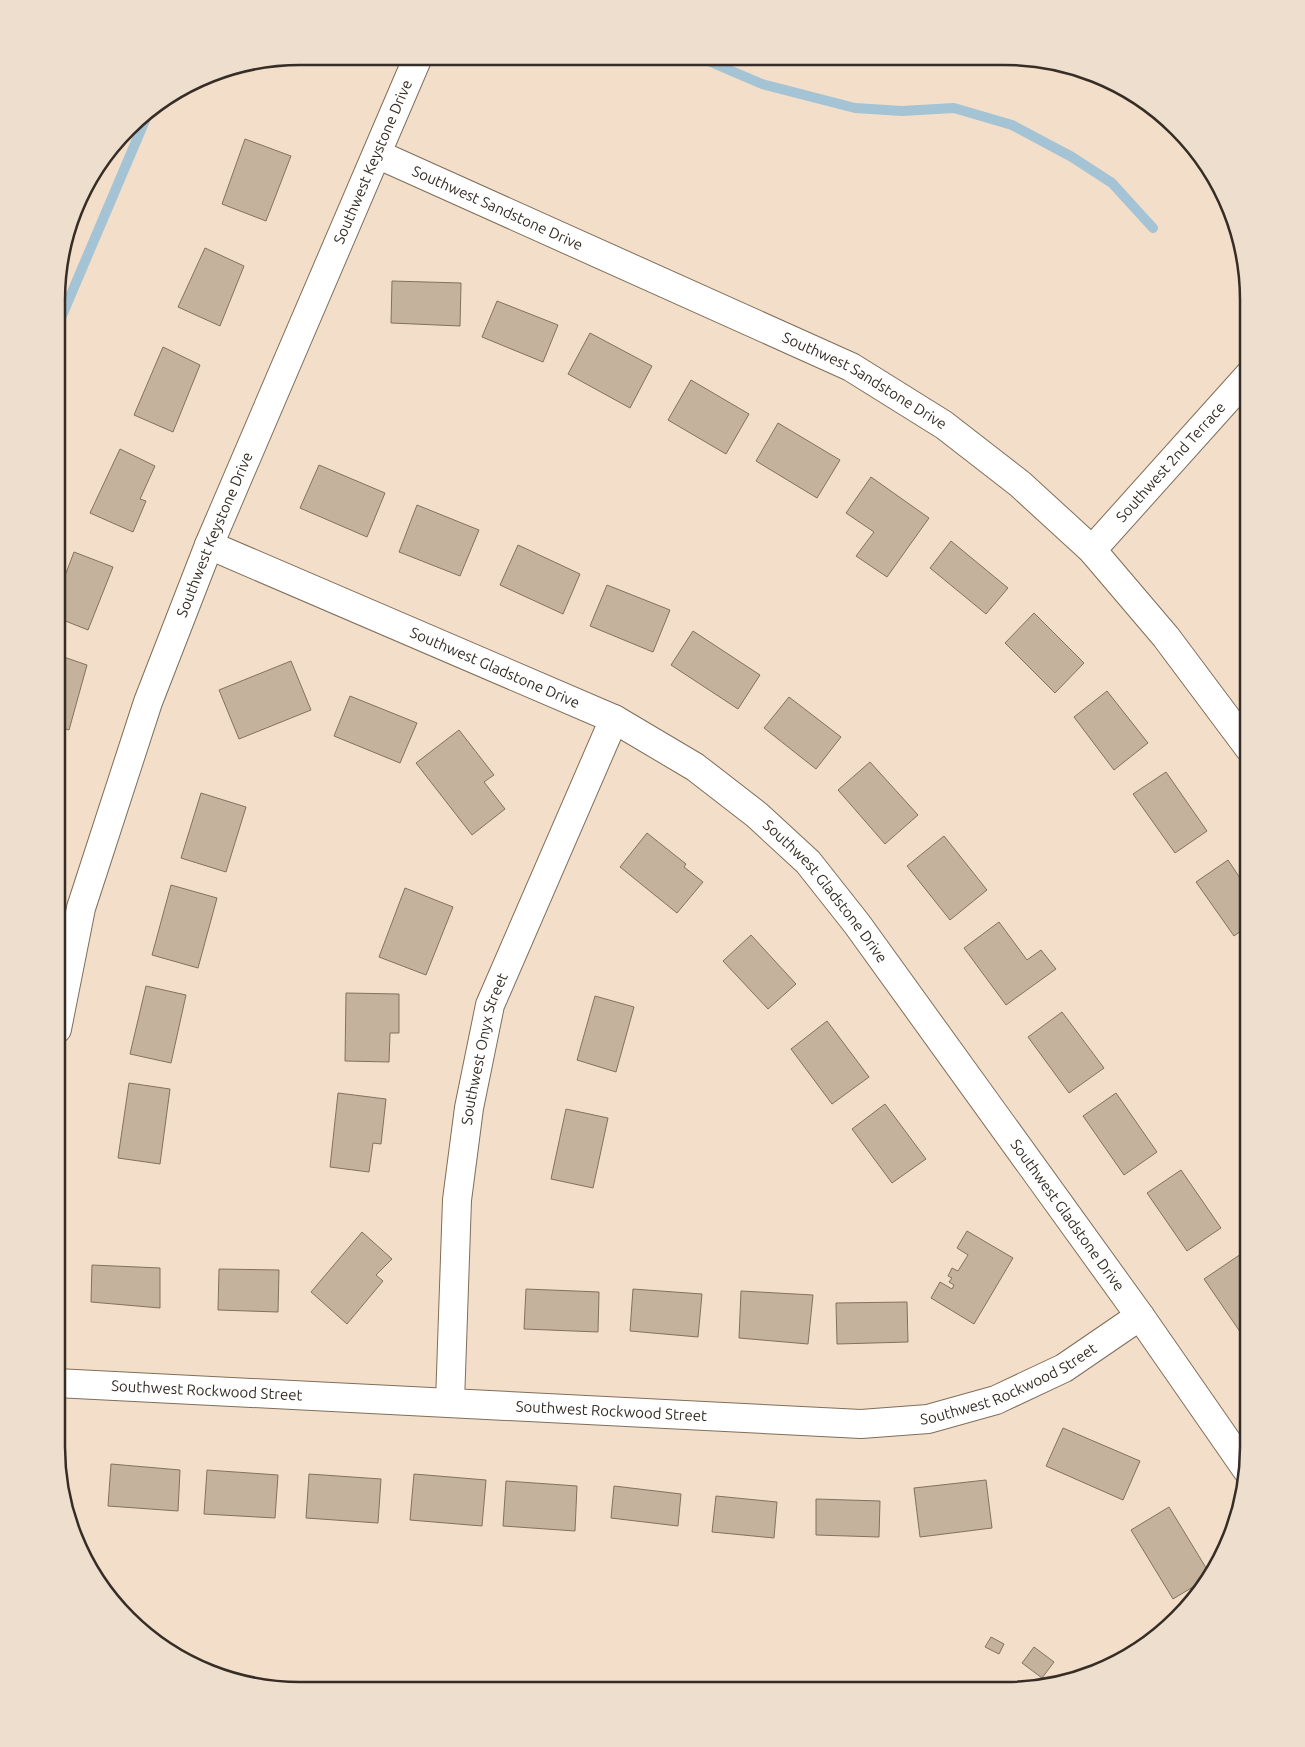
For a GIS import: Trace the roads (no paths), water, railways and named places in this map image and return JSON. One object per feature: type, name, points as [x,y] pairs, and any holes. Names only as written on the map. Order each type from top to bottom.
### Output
[{"type":"street","name":"Southwest Keystone Drive","points":[[65,989],[81,908],[148,702],[209,545],[415,65]]},
{"type":"street","name":"Southwest Sandstone Drive","points":[[377,154],[851,367],[944,424],[1020,484],[1092,550],[1166,637],[1240,737]]},
{"type":"street","name":"Southwest 2nd Terrace","points":[[1092,550],[1240,385]]},
{"type":"street","name":"Southwest Gladstone Drive","points":[[209,545],[614,720],[695,767],[758,814],[808,862],[858,924],[1140,1316],[1239,1459]]},
{"type":"street","name":"Southwest Onyx Street","points":[[450,1402],[457,1200],[469,1108],[490,1005],[614,720]]},
{"type":"street","name":"Southwest Rockwood Street","points":[[65,1383],[861,1424],[928,1419],[996,1400],[1064,1368],[1140,1316]]},
{"type":"waterway","points":[[718,65],[762,84],[855,108],[902,111],[954,108],[1012,125],[1072,157],[1112,183],[1153,228]]},
{"type":"waterway","points":[[65,309],[143,125]]}]
